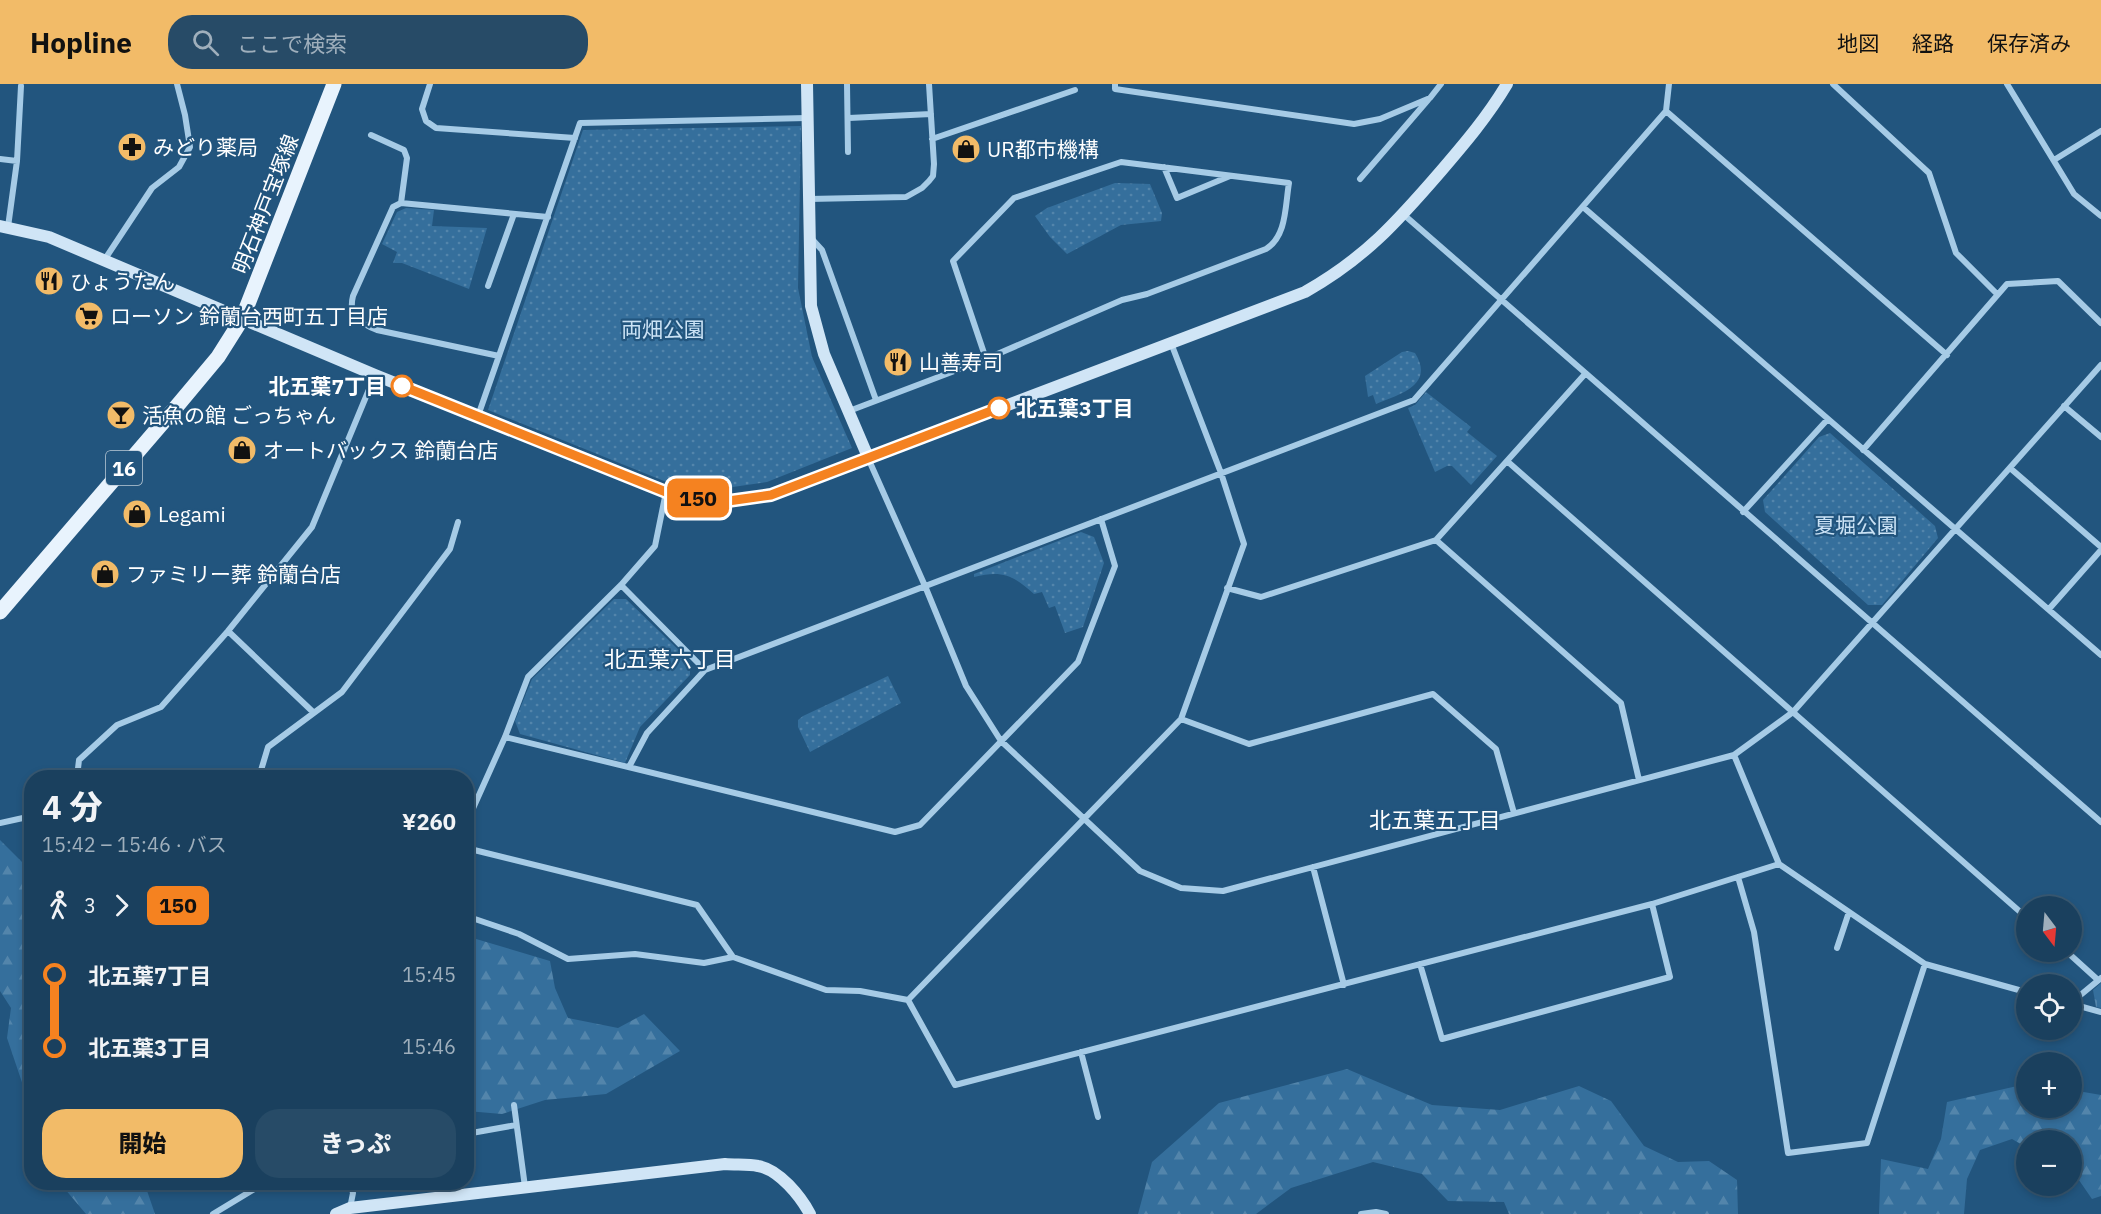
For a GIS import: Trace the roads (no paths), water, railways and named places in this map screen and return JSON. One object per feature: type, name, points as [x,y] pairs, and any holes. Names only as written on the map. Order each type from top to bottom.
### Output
[{"type":"main road","name":"明石神戸宝塚線","points":[[0,612],[218,357],[242,320],[334,84]]},
{"type":"street","points":[[105,259],[152,188],[179,167],[189,147],[185,115],[177,84]]},
{"type":"street","points":[[430,84],[422,109],[426,121],[436,128],[575,138]]},
{"type":"street","points":[[807,84],[812,306],[824,354],[966,686],[1000,741],[1083,820],[1140,871],[1181,888],[1223,891],[1734,755],[1793,712],[2101,365]]},
{"type":"street","points":[[847,84],[848,152]]},
{"type":"street","points":[[809,199],[906,197],[922,188],[933,176],[928,84]]},
{"type":"street","points":[[1115,84],[1115,89],[1354,124],[1380,119],[1430,98]]},
{"type":"street","points":[[1360,179],[1441,84]]},
{"type":"street","points":[[21,86],[17,161],[4,226],[49,237],[105,259],[242,320],[666,492],[721,502],[771,495],[1305,292],[1333,276],[1372,246],[1476,130],[1489,114],[1507,84]]},
{"type":"street","points":[[628,767],[647,733],[705,670],[1414,400],[1666,111],[1669,84]]},
{"type":"street","points":[[1833,84],[1929,173],[1956,253],[1997,294]]},
{"type":"street","points":[[2007,84],[2074,194],[2101,216]]},
{"type":"street","points":[[932,139],[1075,90]]},
{"type":"street","points":[[1666,111],[1947,355]]},
{"type":"street","points":[[849,118],[931,114]]},
{"type":"street","points":[[478,416],[580,123],[807,118]]},
{"type":"street","points":[[2054,160],[2101,131]]},
{"type":"street","points":[[371,135],[405,150],[407,158],[401,203]]},
{"type":"street","points":[[0,159],[17,161]]},
{"type":"street","points":[[848,411],[986,359],[1122,300],[1147,294],[1254,254],[1276,243],[1281,232],[1289,183],[1121,162],[1014,198],[953,261],[986,359]]},
{"type":"street","points":[[1164,167],[1177,198],[1231,176]]},
{"type":"street","points":[[499,356],[362,325],[353,315],[351,304],[353,296],[393,207],[401,203],[548,217]]},
{"type":"street","points":[[1583,207],[2101,655]]},
{"type":"street","points":[[488,286],[514,214]]},
{"type":"street","points":[[1403,214],[2101,822]]},
{"type":"street","points":[[810,237],[822,250],[876,400]]},
{"type":"street","points":[[1863,450],[2007,284],[2058,281],[2101,323]]},
{"type":"street","points":[[908,1000],[1181,719],[1244,544],[1221,473],[1171,343]]},
{"type":"street","points":[[1227,588],[1260,597],[1436,540],[1585,374]]},
{"type":"street","points":[[77,770],[79,760],[117,725],[161,707],[228,631],[312,527],[375,375]]},
{"type":"street","points":[[2064,406],[2101,437]]},
{"type":"street","points":[[1743,512],[1827,420]]},
{"type":"street","points":[[1507,461],[2016,908]]},
{"type":"street","points":[[2010,468],[2101,549],[2049,609]]},
{"type":"street","points":[[474,807],[506,737],[528,677],[621,585],[655,546],[666,492]]},
{"type":"street","points":[[506,737],[895,832],[920,825],[1078,662],[1115,566],[1101,519]]},
{"type":"street","points":[[261,770],[268,747],[342,692],[450,549],[458,522]]},
{"type":"street","points":[[1436,540],[1621,702],[1639,780]]},
{"type":"street","points":[[621,585],[705,670]]},
{"type":"street","points":[[228,631],[313,712]]},
{"type":"street","points":[[1181,719],[1249,744],[1433,694],[1496,749],[1514,813]]},
{"type":"street","points":[[1734,755],[1779,864],[1925,964],[2016,989]]},
{"type":"street","points":[[0,823],[24,818]]},
{"type":"street","points":[[474,850],[697,905],[733,957]]},
{"type":"street","points":[[908,1000],[955,1085],[1652,904],[1779,864]]},
{"type":"street","points":[[1313,867],[1344,985]]},
{"type":"street","points":[[1738,877],[1754,932],[1788,1153],[1867,1143],[1925,964]]},
{"type":"street","points":[[1420,964],[1442,1039],[1670,977],[1652,904]]},
{"type":"street","points":[[1837,948],[1849,912]]},
{"type":"street","points":[[474,919],[519,934],[568,958],[634,954],[704,963],[733,957],[826,990],[860,991],[908,1000]]},
{"type":"street","points":[[2079,962],[2100,979],[2082,994]]},
{"type":"street","points":[[2082,1006],[2101,1012]]},
{"type":"street","points":[[1081,1052],[1098,1117]]},
{"type":"street","points":[[514,1105],[525,1188]]},
{"type":"street","points":[[474,1133],[516,1125]]},
{"type":"street","points":[[336,1214],[350,1208],[725,1164],[761,1166],[784,1180],[810,1214]]},
{"type":"street","points":[[213,1214],[253,1190]]},
{"type":"street","points":[[350,1208],[352,1190]]},
{"type":"street","points":[[1361,1214],[1376,1212],[1386,1214]]},
{"type":"place","name":"みどり薬局","points":[[132,147]]},
{"type":"place","name":"UR都市機構","points":[[966,149]]},
{"type":"place","name":"ひょうたん","points":[[49,281]]},
{"type":"place","name":"ローソン 鈴蘭台西町五丁目店","points":[[89,316]]},
{"type":"place","name":"山善寿司","points":[[898,362]]},
{"type":"place","name":"北五葉7丁目","points":[[402,386]]},
{"type":"place","name":"北五葉3丁目","points":[[999,408]]},
{"type":"place","name":"活魚の館 ごっちゃん","points":[[121,415]]},
{"type":"place","name":"オートバックス 鈴蘭台店","points":[[242,450]]},
{"type":"place","name":"Legami","points":[[137,514]]},
{"type":"place","name":"ファミリー葬 鈴蘭台店","points":[[105,574]]},
{"type":"district","name":"北五葉六丁目","points":[[670,658]]},
{"type":"district","name":"北五葉五丁目","points":[[1435,819]]},
{"type":"park label","name":"両畑公園","points":[[663,329]]},
{"type":"park label","name":"夏堀公園","points":[[1856,525]]}]
